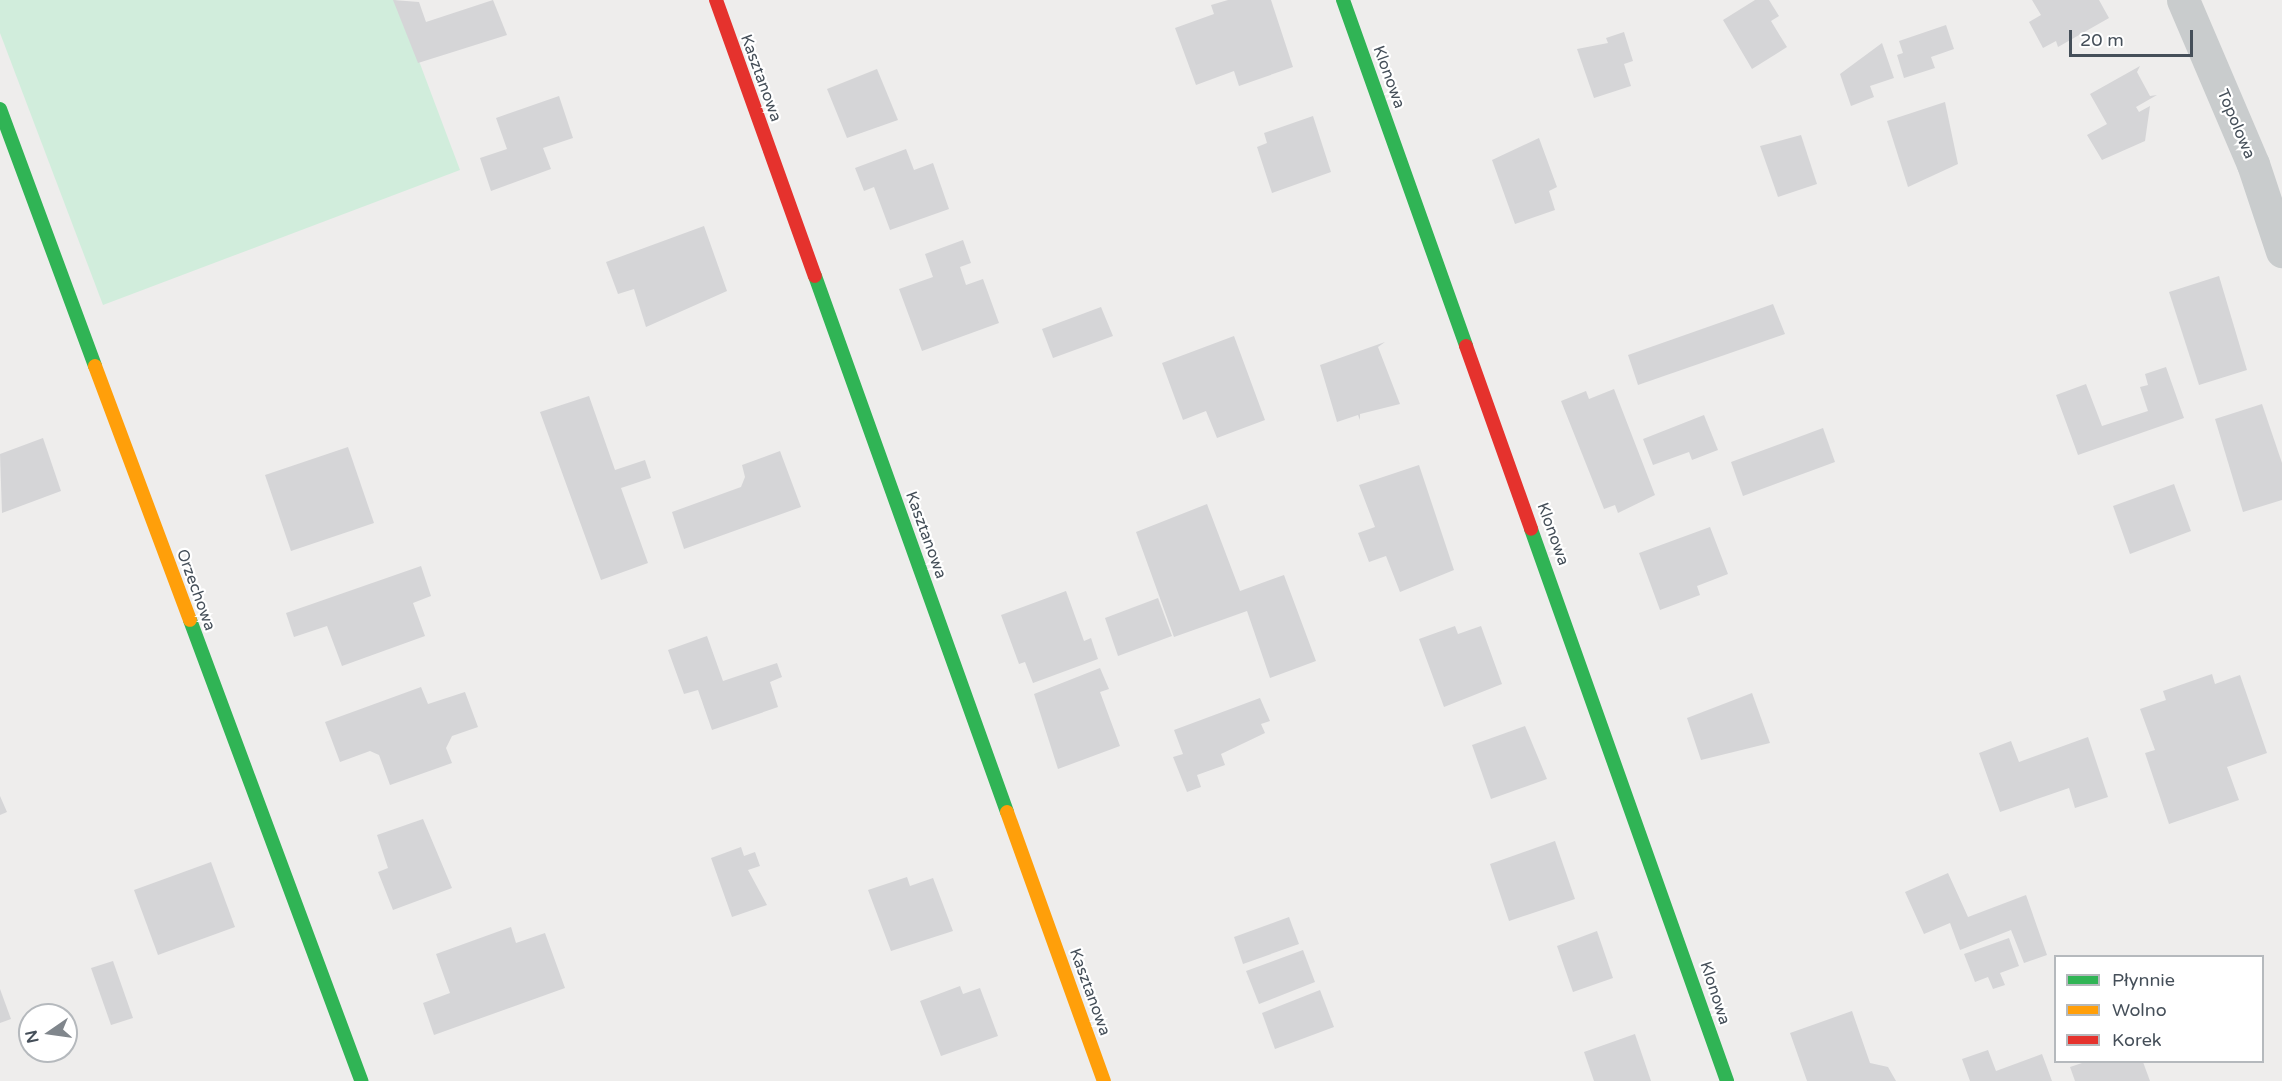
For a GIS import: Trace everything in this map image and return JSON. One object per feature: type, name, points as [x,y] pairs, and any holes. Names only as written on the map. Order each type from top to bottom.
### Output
[{"type":"street","name":"Kasztanowa","points":[[716,0],[1104,1081]]},
{"type":"street","name":"Klonowa","points":[[1343,0],[1727,1081]]},
{"type":"street","name":"Topolowa","points":[[2183,0],[2253,164],[2282,251]]},
{"type":"street","name":"Orzechowa","points":[[0,109],[361,1081]]},
{"type":"green space","points":[[0,0],[396,0],[460,170],[103,305],[0,33]]},
{"type":"building","points":[[393,0],[419,2],[426,22],[493,0],[507,35],[418,63]]},
{"type":"building","points":[[1228,0],[1271,0],[1293,67],[1239,86],[1234,71],[1196,85],[1175,28],[1214,14],[1211,5]]},
{"type":"building","points":[[1755,0],[1769,0],[1779,16],[1771,21],[1787,47],[1752,69],[1723,20]]},
{"type":"building","points":[[2032,0],[2099,0],[2109,18],[2058,47],[2056,41],[2043,48],[2029,22],[2041,15]]},
{"type":"building","points":[[1946,25],[1954,49],[1931,57],[1935,68],[1904,78],[1897,55],[1903,53],[1899,41]]},
{"type":"building","points":[[1624,32],[1633,61],[1624,64],[1631,86],[1594,98],[1577,49],[1608,43],[1606,38]]},
{"type":"building","points":[[1882,43],[1894,78],[1870,86],[1874,97],[1851,106],[1840,74]]},
{"type":"building","points":[[2140,66],[2137,72],[2150,96],[2157,95],[2136,107],[2139,112],[2150,106],[2145,141],[2102,160],[2087,135],[2107,124],[2090,94]]},
{"type":"building","points":[[877,69],[898,120],[847,138],[827,89]]},
{"type":"building","points":[[559,96],[573,138],[543,148],[551,169],[491,191],[480,158],[507,149],[496,118]]},
{"type":"building","points":[[1945,102],[1958,164],[1908,187],[1887,121]]},
{"type":"building","points":[[1313,116],[1331,172],[1272,193],[1257,147],[1267,143],[1264,133]]},
{"type":"building","points":[[1801,135],[1817,184],[1778,197],[1760,146]]},
{"type":"building","points":[[1539,138],[1557,187],[1549,191],[1555,210],[1515,224],[1492,160]]},
{"type":"building","points":[[906,149],[914,170],[933,163],[949,209],[890,230],[874,187],[864,191],[855,168]]},
{"type":"building","points":[[704,226],[727,291],[646,327],[634,289],[618,294],[606,262]]},
{"type":"building","points":[[963,240],[971,263],[960,267],[966,285],[983,279],[999,323],[922,351],[899,289],[933,277],[925,254]]},
{"type":"building","points":[[2219,276],[2247,370],[2199,385],[2169,292]]},
{"type":"building","points":[[1773,304],[1785,334],[1638,385],[1628,355]]},
{"type":"building","points":[[1101,307],[1113,336],[1053,358],[1042,329]]},
{"type":"building","points":[[1234,336],[1265,420],[1217,438],[1206,411],[1183,420],[1162,363]]},
{"type":"building","points":[[1385,342],[1378,347],[1400,404],[1360,414],[1360,420],[1358,415],[1337,422],[1320,365]]},
{"type":"building","points":[[2166,367],[2184,418],[2078,455],[2056,395],[2086,384],[2102,426],[2148,411],[2140,387],[2148,385],[2145,374]]},
{"type":"building","points":[[1614,389],[1655,495],[1618,513],[1615,505],[1604,509],[1561,401],[1586,391],[1589,399]]},
{"type":"building","points":[[589,396],[615,470],[645,460],[651,478],[621,488],[648,563],[601,580],[540,412]]},
{"type":"building","points":[[2262,404],[2282,463],[2282,500],[2243,512],[2215,419]]},
{"type":"building","points":[[1704,415],[1718,450],[1692,460],[1689,452],[1653,465],[1643,439]]},
{"type":"building","points":[[1823,428],[1835,462],[1743,496],[1731,462]]},
{"type":"building","points":[[43,438],[61,491],[2,513],[0,454]]},
{"type":"building","points":[[348,447],[374,523],[291,551],[265,475]]},
{"type":"building","points":[[780,451],[801,507],[684,549],[672,512],[741,487],[745,477],[742,465]]},
{"type":"building","points":[[1419,465],[1454,570],[1400,592],[1386,556],[1369,562],[1358,533],[1375,527],[1359,485]]},
{"type":"building","points":[[2174,484],[2191,531],[2130,554],[2113,506]]},
{"type":"building","points":[[1207,504],[1240,591],[1284,575],[1316,661],[1270,678],[1247,611],[1174,637],[1136,532]]},
{"type":"building","points":[[1710,527],[1728,574],[1697,586],[1700,595],[1660,610],[1639,553]]},
{"type":"building","points":[[421,566],[431,596],[413,603],[425,636],[342,666],[327,626],[294,637],[286,613]]},
{"type":"building","points":[[1066,591],[1084,641],[1091,638],[1098,659],[1033,683],[1025,662],[1019,664],[1001,615]]},
{"type":"building","points":[[1158,598],[1172,636],[1118,656],[1105,618]]},
{"type":"building","points":[[1455,626],[1458,634],[1481,626],[1502,684],[1444,707],[1419,639]]},
{"type":"building","points":[[707,636],[723,681],[777,663],[782,677],[770,682],[778,707],[712,730],[698,690],[684,694],[668,650]]},
{"type":"building","points":[[1100,668],[1109,689],[1100,692],[1120,746],[1058,769],[1034,694]]},
{"type":"building","points":[[2212,674],[2215,684],[2240,675],[2267,753],[2227,767],[2239,800],[2169,824],[2145,753],[2155,750],[2140,709],[2166,700],[2163,691]]},
{"type":"building","points":[[421,687],[428,704],[465,692],[478,727],[452,736],[446,748],[452,763],[390,785],[379,755],[370,751],[340,762],[325,722]]},
{"type":"building","points":[[1752,693],[1770,743],[1701,760],[1687,718]]},
{"type":"building","points":[[1260,698],[1270,721],[1261,724],[1265,733],[1221,754],[1225,765],[1197,775],[1201,787],[1187,792],[1173,757],[1183,754],[1174,730]]},
{"type":"building","points":[[1525,726],[1547,779],[1491,799],[1472,745]]},
{"type":"building","points":[[2088,737],[2108,797],[2075,808],[2069,788],[2000,812],[1979,753],[2011,741],[2019,762]]},
{"type":"building","points":[[0,796],[7,812],[0,815]]},
{"type":"building","points":[[423,819],[452,888],[393,910],[378,872],[388,868],[377,835]]},
{"type":"building","points":[[1555,841],[1575,899],[1509,921],[1490,864]]},
{"type":"building","points":[[741,847],[744,856],[755,852],[760,866],[748,870],[767,905],[732,917],[711,858]]},
{"type":"building","points":[[211,862],[235,927],[158,955],[134,890]]},
{"type":"building","points":[[1948,873],[1968,917],[2026,895],[2047,955],[2024,963],[2011,930],[1960,950],[1950,923],[1924,934],[1905,892]]},
{"type":"building","points":[[907,877],[910,886],[933,878],[953,931],[891,951],[868,890]]},
{"type":"building","points":[[1289,917],[1299,944],[1243,964],[1234,937]]},
{"type":"building","points":[[511,927],[516,943],[545,933],[565,988],[434,1035],[423,1003],[450,993],[436,954]]},
{"type":"building","points":[[1597,931],[1613,978],[1573,992],[1557,946]]},
{"type":"building","points":[[2009,938],[2019,966],[2000,973],[2005,985],[1993,989],[1988,977],[1975,982],[1964,954]]},
{"type":"building","points":[[1303,950],[1315,982],[1259,1004],[1246,971]]},
{"type":"building","points":[[113,961],[133,1018],[111,1025],[91,968]]},
{"type":"building","points":[[960,986],[963,994],[980,988],[998,1036],[941,1056],[920,1001]]},
{"type":"building","points":[[0,989],[11,1019],[0,1023]]},
{"type":"building","points":[[1320,990],[1334,1027],[1275,1049],[1262,1013]]},
{"type":"building","points":[[1852,1011],[1870,1063],[1888,1067],[1896,1081],[1807,1081],[1790,1033]]},
{"type":"building","points":[[1635,1034],[1651,1081],[1594,1081],[1584,1052]]},
{"type":"building","points":[[1988,1050],[1996,1071],[2042,1054],[2052,1081],[1970,1081],[1962,1059]]},
{"type":"building","points":[[2082,1063],[2143,1063],[2150,1081],[2075,1081],[2070,1067]]},
{"type":"traffic: fast","points":[[1343,0],[1466,346]]},
{"type":"traffic: fast","points":[[0,109],[95,366]]},
{"type":"traffic: fast","points":[[815,276],[1007,812]]},
{"type":"traffic: fast","points":[[1531,529],[1727,1081]]},
{"type":"traffic: fast","points":[[190,620],[361,1081]]},
{"type":"traffic: slow","points":[[95,366],[190,620]]},
{"type":"traffic: slow","points":[[1007,812],[1104,1081]]},
{"type":"traffic: jam","points":[[716,0],[815,276]]},
{"type":"traffic: jam","points":[[1466,346],[1531,529]]}]
